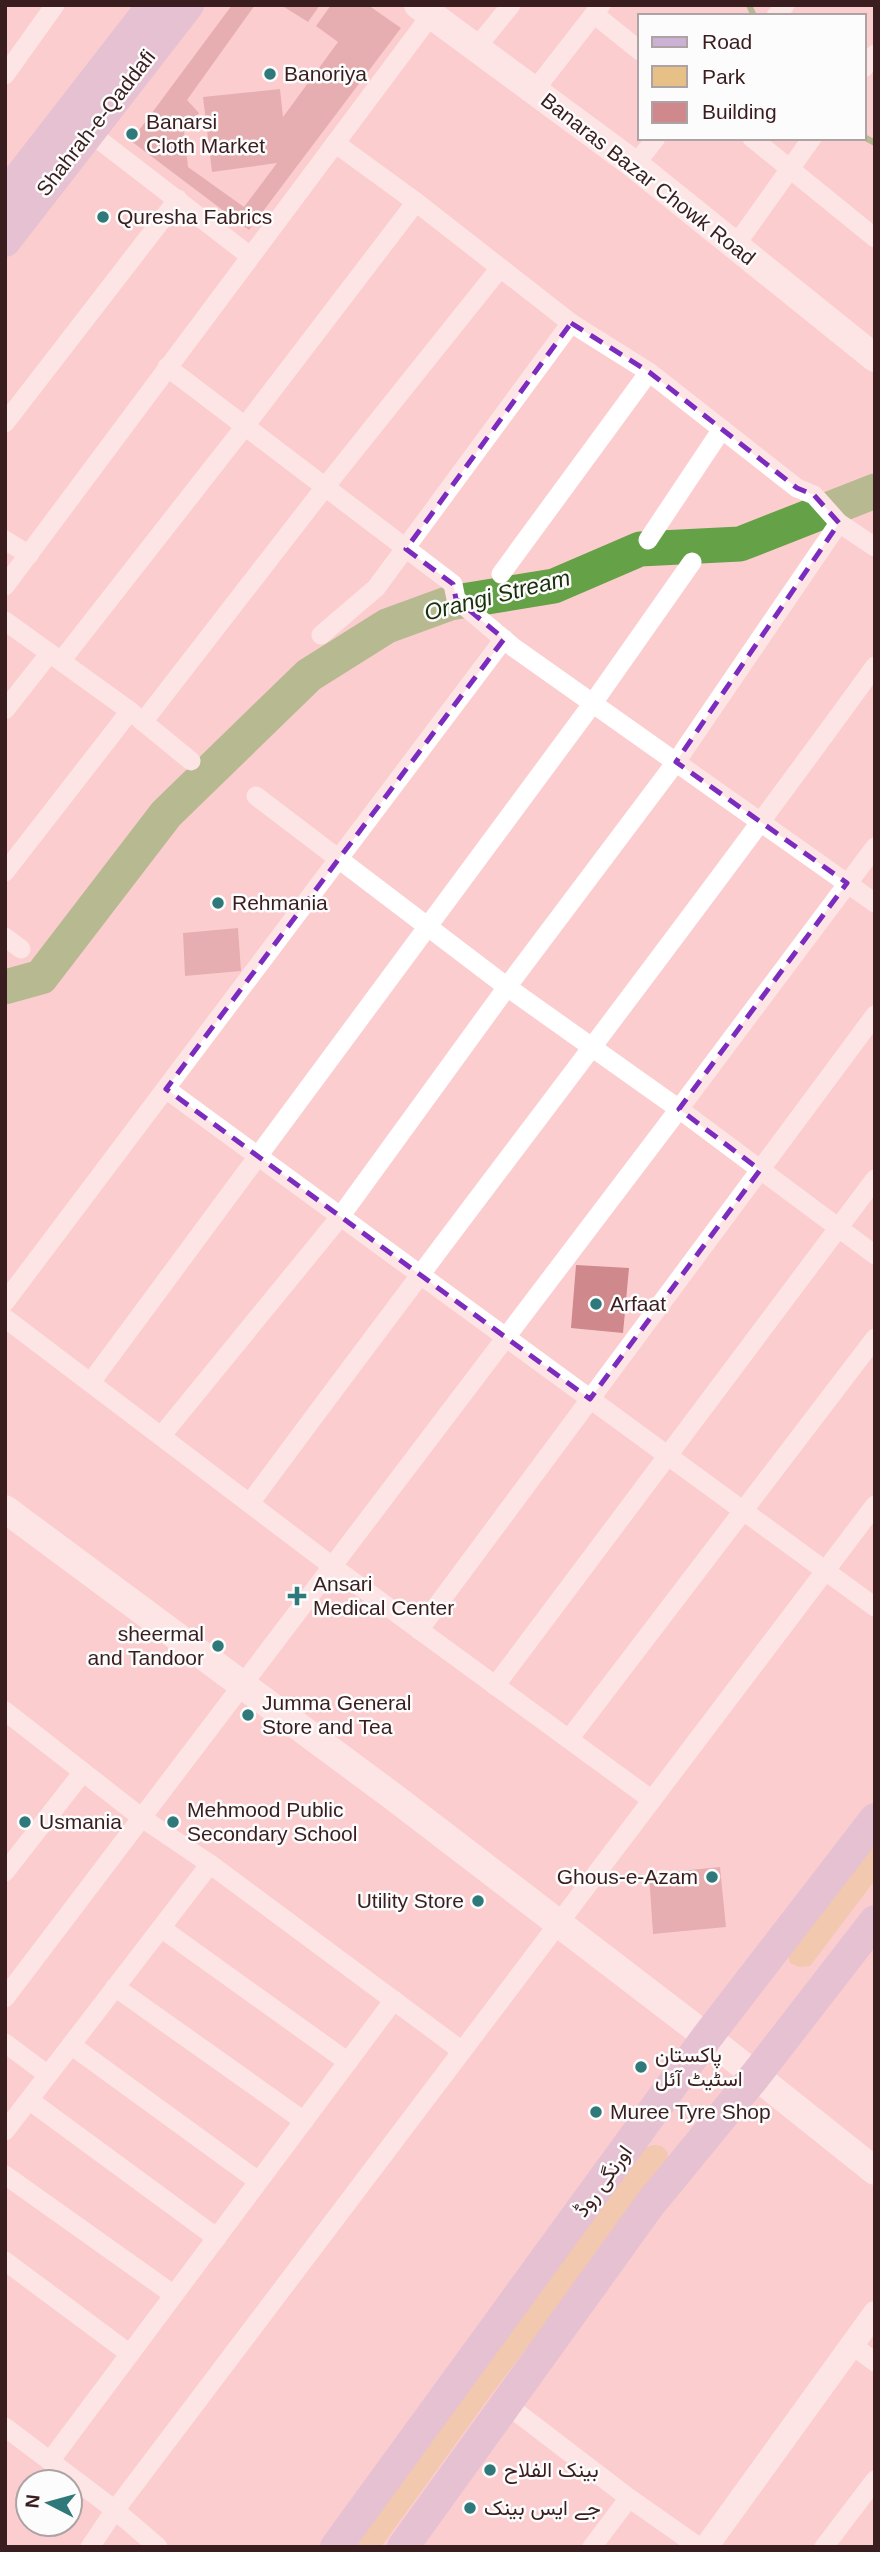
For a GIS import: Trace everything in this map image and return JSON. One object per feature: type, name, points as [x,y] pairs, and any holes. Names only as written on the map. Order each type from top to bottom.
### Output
[{"type":"main road","name":"Shahrah-e-Qaddafi","points":[[9,184],[153,5]]},
{"type":"main road","name":"Shahrah-e-Qaddafi","points":[[5,241],[188,5]]},
{"type":"main road","name":"Banaras Bazar Chowk Road","points":[[423,8],[635,165],[875,358]]},
{"type":"main road","points":[[5,1509],[395,1798],[875,2171]]},
{"type":"main road","name":"اورنگی روڈ","points":[[336,2547],[707,2038],[875,1819]]},
{"type":"main road","points":[[403,2547],[650,2204],[755,2076],[875,1921]]},
{"type":"street","points":[[5,75],[55,5]]},
{"type":"street","points":[[476,48],[511,5]]},
{"type":"street","points":[[5,586],[335,143],[423,8]]},
{"type":"street","points":[[534,90],[597,10],[638,49]]},
{"type":"street","points":[[89,132],[250,256]]},
{"type":"street","points":[[635,165],[654,140]]},
{"type":"street","points":[[754,140],[875,238]]},
{"type":"street","points":[[735,246],[811,140]]},
{"type":"street","points":[[335,143],[416,202],[571,323],[649,372],[797,488],[814,495],[839,523],[872,545]]},
{"type":"street","points":[[5,423],[178,199]]},
{"type":"street","points":[[5,710],[55,657],[245,426],[416,202]]},
{"type":"street","points":[[5,872],[136,717],[500,268]]},
{"type":"street","points":[[321,635],[376,588],[571,323]]},
{"type":"street","points":[[167,368],[453,584],[456,598],[509,643],[875,903]]},
{"type":"street","points":[[501,574],[649,372]]},
{"type":"street","points":[[648,540],[722,429]]},
{"type":"street","points":[[162,1435],[340,1217],[507,987],[676,762],[839,523]]},
{"type":"street","points":[[5,540],[29,555]]},
{"type":"street","points":[[91,1382],[593,703],[692,562]]},
{"type":"street","points":[[5,621],[191,761]]},
{"type":"street","points":[[5,1302],[338,859],[509,643]]},
{"type":"street","points":[[250,1503],[419,1274],[761,823],[875,666]]},
{"type":"street","points":[[256,796],[507,987],[679,1109],[875,1255]]},
{"type":"street","points":[[5,1998],[875,846]]},
{"type":"street","points":[[5,937],[21,950]]},
{"type":"street","points":[[419,1630],[875,1015]]},
{"type":"street","points":[[166,1089],[875,1607]]},
{"type":"street","points":[[495,1686],[875,1179]]},
{"type":"street","points":[[5,1318],[332,1566],[652,1800]]},
{"type":"street","points":[[569,1740],[875,1338]]},
{"type":"street","points":[[90,2547],[875,1505]]},
{"type":"street","points":[[5,1711],[142,1818],[210,1864],[462,2051]]},
{"type":"street","points":[[5,1872],[83,1772]]},
{"type":"street","points":[[5,2131],[210,1864]]},
{"type":"street","points":[[161,1927],[348,2062]]},
{"type":"street","points":[[115,1987],[304,2121]]},
{"type":"street","points":[[50,2461],[394,2000]]},
{"type":"street","points":[[5,2043],[48,2076]]},
{"type":"street","points":[[71,2045],[258,2182]]},
{"type":"street","points":[[29,2100],[216,2238]]},
{"type":"street","points":[[5,2175],[174,2295]]},
{"type":"street","points":[[5,2261],[130,2354]]},
{"type":"street","points":[[706,2547],[875,2313]]},
{"type":"street","points":[[852,2345],[875,2362]]},
{"type":"street","points":[[506,2404],[629,2498],[699,2547]]},
{"type":"street","points":[[5,2427],[116,2510],[158,2547]]},
{"type":"street","points":[[824,2547],[875,2480]]},
{"type":"street","points":[[592,2547],[629,2498]]},
{"type":"highlighted area","points":[[571,323],[649,372],[797,488],[814,495],[839,523],[676,762],[847,883],[679,1109],[760,1170],[590,1399],[166,1089],[504,639],[456,599],[453,584],[406,549]]},
{"type":"green space","points":[[875,1836],[875,1880],[810,1966],[799,1967],[790,1963],[788,1955]]},
{"type":"green space","points":[[662,2146],[668,2153],[666,2163],[491,2395],[381,2547],[349,2547],[645,2148]]},
{"type":"building","points":[[232,5],[255,5],[187,100],[199,113],[184,131],[188,167],[244,207],[277,163],[212,172],[203,97],[280,89],[283,117],[338,42],[316,26],[331,5],[368,5],[401,28],[249,230],[131,141]]},
{"type":"building","points":[[281,5],[320,5],[308,22]]},
{"type":"building","points":[[238,928],[241,971],[185,976],[183,933]]},
{"type":"building","points":[[576,1265],[629,1268],[623,1333],[571,1328]]},
{"type":"building","points":[[720,1867],[726,1927],[653,1934],[649,1874]]},
{"type":"waterway","points":[[749,5],[753,14]]},
{"type":"waterway","points":[[866,138],[875,143]]},
{"type":"waterway","name":"Orangi Stream","points":[[5,987],[41,977],[166,814],[309,675],[387,626],[450,603],[554,586],[640,549],[740,544],[875,491]]},
{"type":"place","name":"Banoriya","points":[[270,74]]},
{"type":"place","name":"Banarsi Cloth Market","points":[[132,134]]},
{"type":"place","name":"Quresha Fabrics","points":[[103,217]]},
{"type":"place","name":"Rehmania","points":[[218,903]]},
{"type":"place","name":"Arfaat","points":[[596,1304]]},
{"type":"place","name":"Ansari Medical Center","points":[[297,1596]]},
{"type":"place","name":"sheermal and Tandoor","points":[[218,1646]]},
{"type":"place","name":"Jumma General Store and Tea","points":[[248,1715]]},
{"type":"place","name":"Usmania","points":[[25,1822]]},
{"type":"place","name":"Mehmood Public Secondary School","points":[[173,1822]]},
{"type":"place","name":"Ghous-e-Azam","points":[[712,1877]]},
{"type":"place","name":"Utility Store","points":[[478,1901]]},
{"type":"place","name":"پاکستان اسٹیٹ آئل","points":[[641,2067]]},
{"type":"place","name":"Muree Tyre Shop","points":[[596,2112]]},
{"type":"place","name":"بینک الفلاح","points":[[490,2470]]},
{"type":"place","name":"جے ایس بینک","points":[[470,2508]]}]
